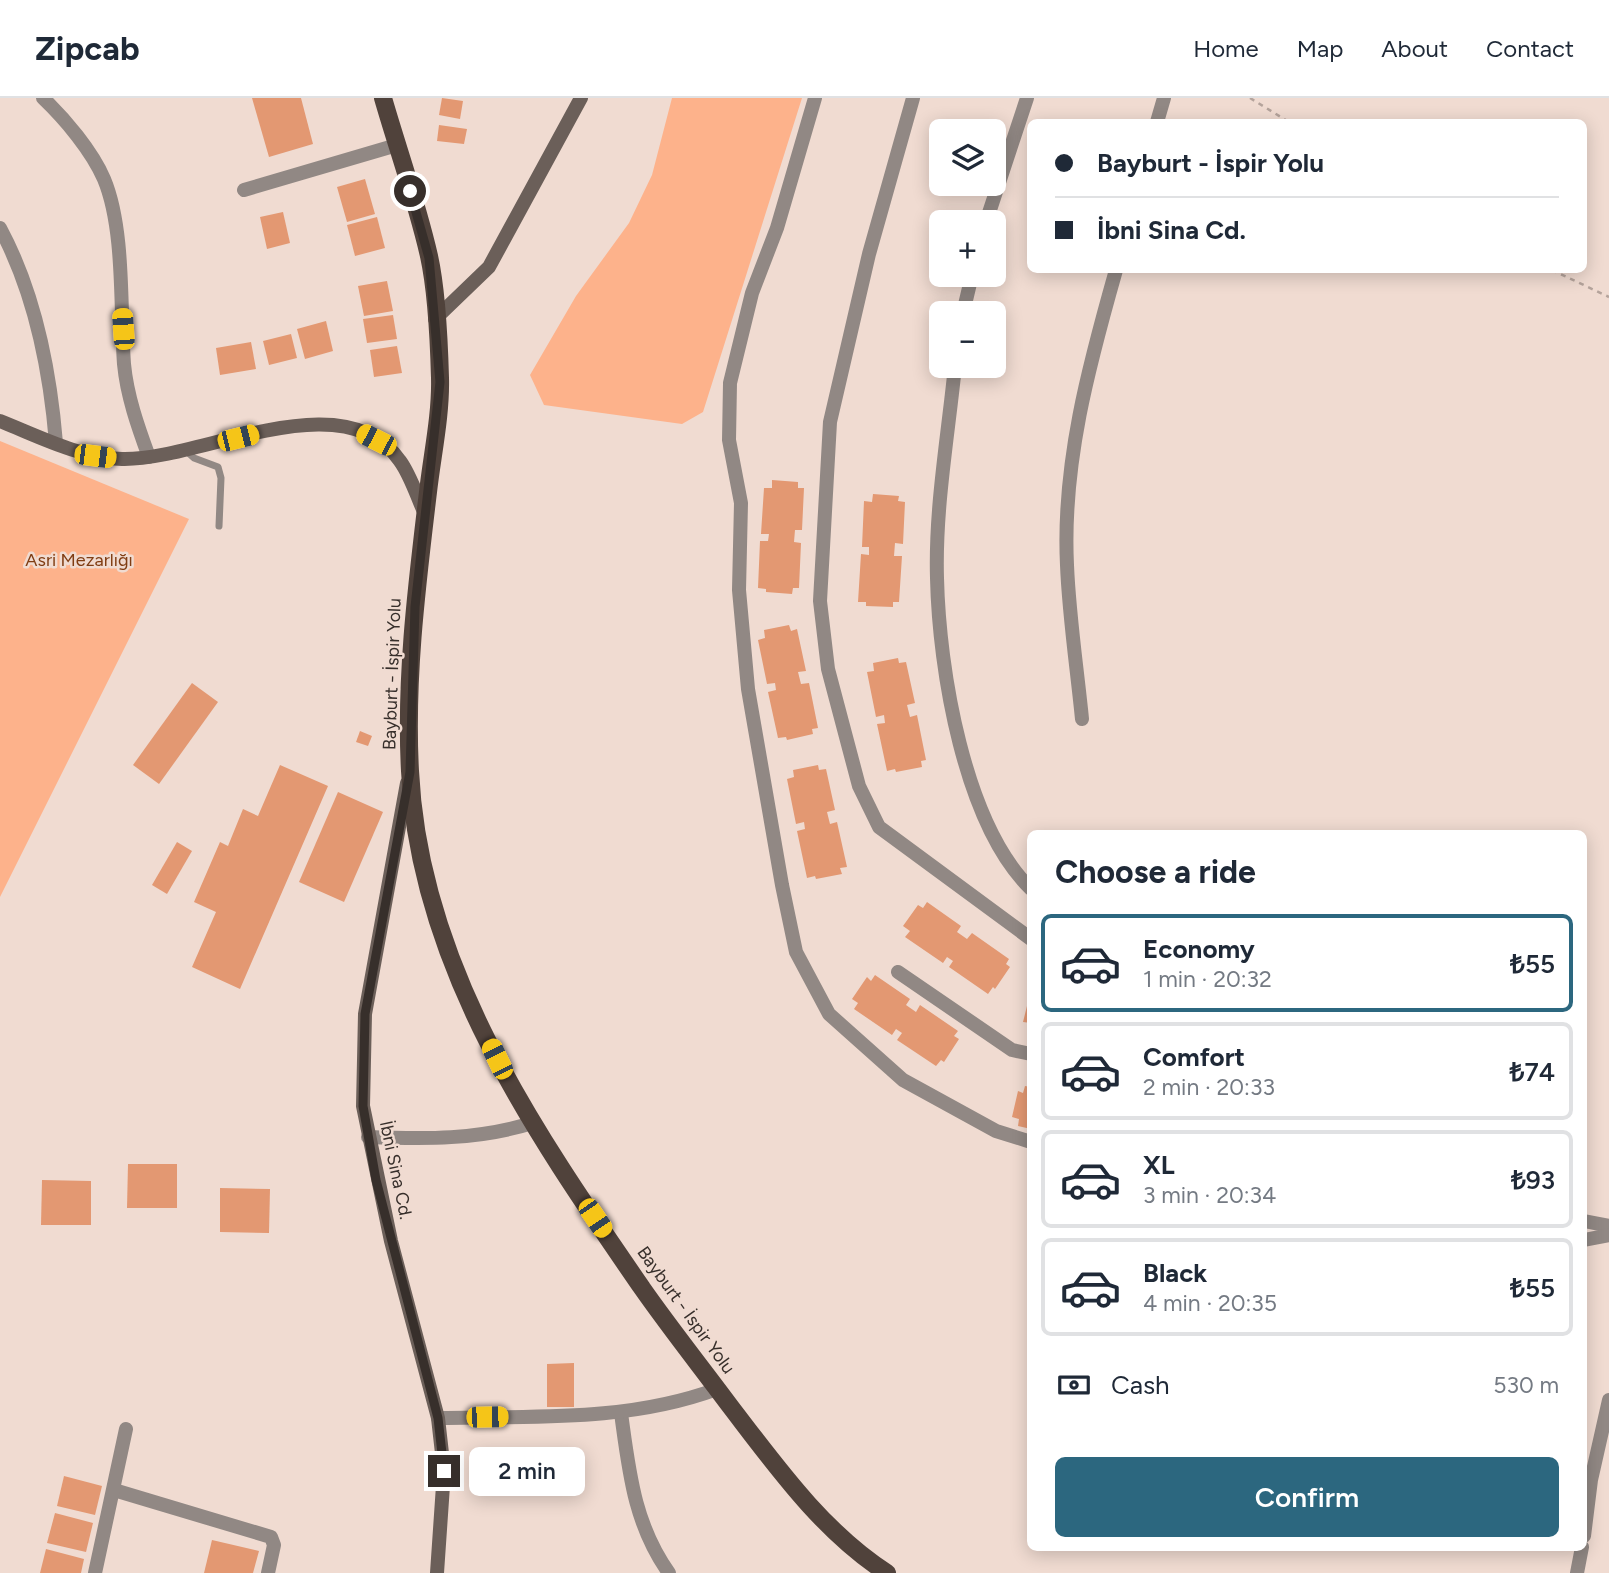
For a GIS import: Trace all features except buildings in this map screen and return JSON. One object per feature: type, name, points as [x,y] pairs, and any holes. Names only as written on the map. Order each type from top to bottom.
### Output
[{"type":"main road","name":"Bayburt - İspir Yolu","points":[[383,98],[429,258],[440,382],[415,607],[410,772],[422,859],[464,993],[532,1124],[657,1310],[819,1515],[848,1544],[887,1573]]},
{"type":"main road","points":[[435,319],[489,267],[580,98]]},
{"type":"main road","points":[[0,421],[95,456],[121,459],[149,457],[280,427],[324,423],[351,427],[376,440],[400,460],[425,514]]},
{"type":"main road","name":"İbni Sina Cd.","points":[[410,772],[365,1014],[363,1106],[391,1241],[438,1418],[444,1471],[437,1573]]},
{"type":"street","points":[[43,98],[84,148],[103,178],[115,232],[124,366],[132,410],[149,457]]},
{"type":"street","points":[[815,98],[777,228],[752,293],[730,383],[729,440],[741,503],[739,590],[748,689],[782,885],[796,952],[829,1014],[903,1080],[996,1131],[1027,1141]]},
{"type":"street","points":[[914,98],[869,254],[830,422],[820,601],[828,669],[859,786],[879,827],[1027,936]]},
{"type":"street","points":[[990,210],[1027,98]]},
{"type":"street","points":[[1158,119],[1164,98]]},
{"type":"street","points":[[244,190],[397,145]]},
{"type":"street","points":[[0,229],[30,302],[52,391],[56,443]]},
{"type":"street","points":[[1082,719],[1067,564],[1069,501],[1086,384],[1115,273]]},
{"type":"street","points":[[954,378],[937,578],[947,673],[957,732],[975,793],[995,840],[1027,884]]},
{"type":"street","points":[[898,972],[1012,1050],[1027,1053]]},
{"type":"street","points":[[369,1137],[464,1138],[501,1133],[532,1124]]},
{"type":"street","points":[[1587,1222],[1609,1226]]},
{"type":"street","points":[[1587,1239],[1609,1235]]},
{"type":"street","points":[[438,1418],[621,1413],[687,1401],[718,1389]]},
{"type":"street","points":[[1587,1512],[1591,1480],[1609,1400]]},
{"type":"street","points":[[621,1413],[637,1512],[654,1552],[668,1573]]},
{"type":"street","points":[[95,1573],[126,1429]]},
{"type":"street","points":[[114,1490],[271,1537],[274,1545],[268,1573]]},
{"type":"street","points":[[1577,1573],[1581,1551]]},
{"type":"lane","points":[[184,449],[194,458],[214,463],[221,472],[219,526]]},
{"type":"path","points":[[1250,98],[1284,119]]},
{"type":"path","points":[[1558,273],[1609,297]]},
{"type":"green space","points":[[672,98],[802,98],[703,412],[682,424],[544,405],[530,375],[576,296],[629,223],[652,175]]},
{"type":"green space","name":"Asri Mezarlığı","points":[[0,441],[189,519],[0,897]]},
{"type":"route","points":[[410,191],[429,258],[440,382],[415,607],[410,683],[410,772],[365,1014],[363,1106],[376,1180],[438,1418],[444,1471]]}]
